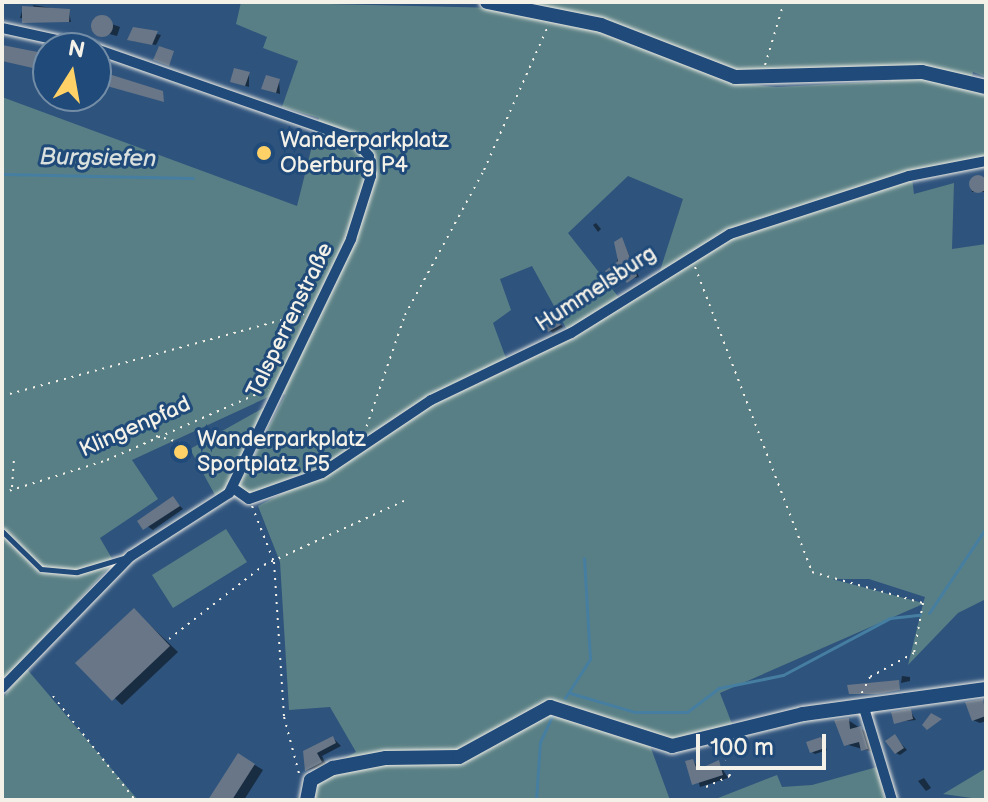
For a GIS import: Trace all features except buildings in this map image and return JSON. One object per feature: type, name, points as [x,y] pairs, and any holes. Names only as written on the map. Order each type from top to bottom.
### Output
[{"type":"street","points":[[487,2],[553,14],[751,79],[922,72],[986,87]]},
{"type":"street","name":"Talsperrenstraße","points":[[2,28],[32,34]]},
{"type":"street","name":"Talsperrenstraße","points":[[112,54],[364,146],[371,164],[366,196],[317,311],[233,488]]},
{"type":"street","name":"Hummelsburg","points":[[249,499],[311,478],[362,450],[440,395],[585,325],[689,253],[774,217],[986,161]]},
{"type":"street","points":[[2,688],[131,556],[233,488],[249,499]]},
{"type":"street","points":[[307,796],[311,780],[333,768],[410,757],[469,754],[557,706],[648,739],[703,743],[803,714],[986,689]]},
{"type":"street","points":[[864,708],[892,800]]},
{"type":"lane","points":[[2,531],[41,569],[77,572],[131,556]]},
{"type":"path","points":[[751,79],[768,60],[784,2]]},
{"type":"path","points":[[362,450],[405,315],[484,170],[553,14]]},
{"type":"path","points":[[689,253],[812,572],[923,603],[914,653],[863,683],[864,708]]},
{"type":"path","points":[[2,396],[317,311]]},
{"type":"path","name":"Klingenpfad","points":[[2,493],[95,464],[258,391],[279,392]]},
{"type":"path","points":[[156,436],[182,443]]},
{"type":"path","points":[[12,488],[14,460]]},
{"type":"path","points":[[249,499],[274,562],[284,717],[307,796]]},
{"type":"path","points":[[169,639],[204,606],[274,562],[404,501]]},
{"type":"path","points":[[53,696],[135,800]]},
{"type":"path","points":[[706,787],[730,776],[726,760]]},
{"type":"green space","points":[[241,2],[501,8],[588,27],[509,2],[986,2],[986,77],[973,72],[969,88],[986,96],[986,159],[912,178],[914,194],[954,183],[952,249],[986,244],[986,599],[958,613],[908,665],[923,604],[720,693],[736,734],[703,743],[648,740],[670,800],[315,800],[305,780],[356,752],[330,707],[289,710],[280,562],[258,506],[369,448],[363,441],[326,465],[246,495],[238,487],[285,395],[279,392],[132,460],[158,499],[100,538],[114,562],[2,682],[2,97],[32,108],[32,112],[43,112],[297,206],[319,118],[282,107],[298,61],[263,48],[267,37],[236,24]],"holes":[[[591,28],[735,73],[890,67],[891,81],[777,87],[733,83]],[[628,176],[683,199],[657,280],[624,304],[568,233]],[[532,266],[571,337],[510,369],[493,323],[511,310],[500,279]],[[832,579],[869,579],[925,597],[923,603]]]},
{"type":"green space","points":[[265,407],[229,486],[216,497],[190,449]]},
{"type":"green space","points":[[226,529],[247,562],[173,608],[152,575]]},
{"type":"green space","points":[[26,668],[138,800],[2,800],[2,699]]},
{"type":"green space","points":[[877,767],[885,800],[713,800],[777,775],[782,787],[812,785]]},
{"type":"green space","points":[[986,769],[986,800],[943,794],[983,770]]},
{"type":"waterway","name":"Burgsiefen","points":[[2,174],[193,178]]},
{"type":"waterway","points":[[929,613],[986,528]]},
{"type":"waterway","points":[[565,698],[590,659],[584,558]]},
{"type":"waterway","points":[[570,693],[635,712],[687,712],[719,688],[783,675],[890,618],[920,615]]},
{"type":"waterway","points":[[536,800],[540,742],[552,716]]},
{"type":"place","name":"Wanderparkplatz Oberburg P4","points":[[264,153]]},
{"type":"place","name":"Wanderparkplatz Sportplatz P5","points":[[181,452]]}]
